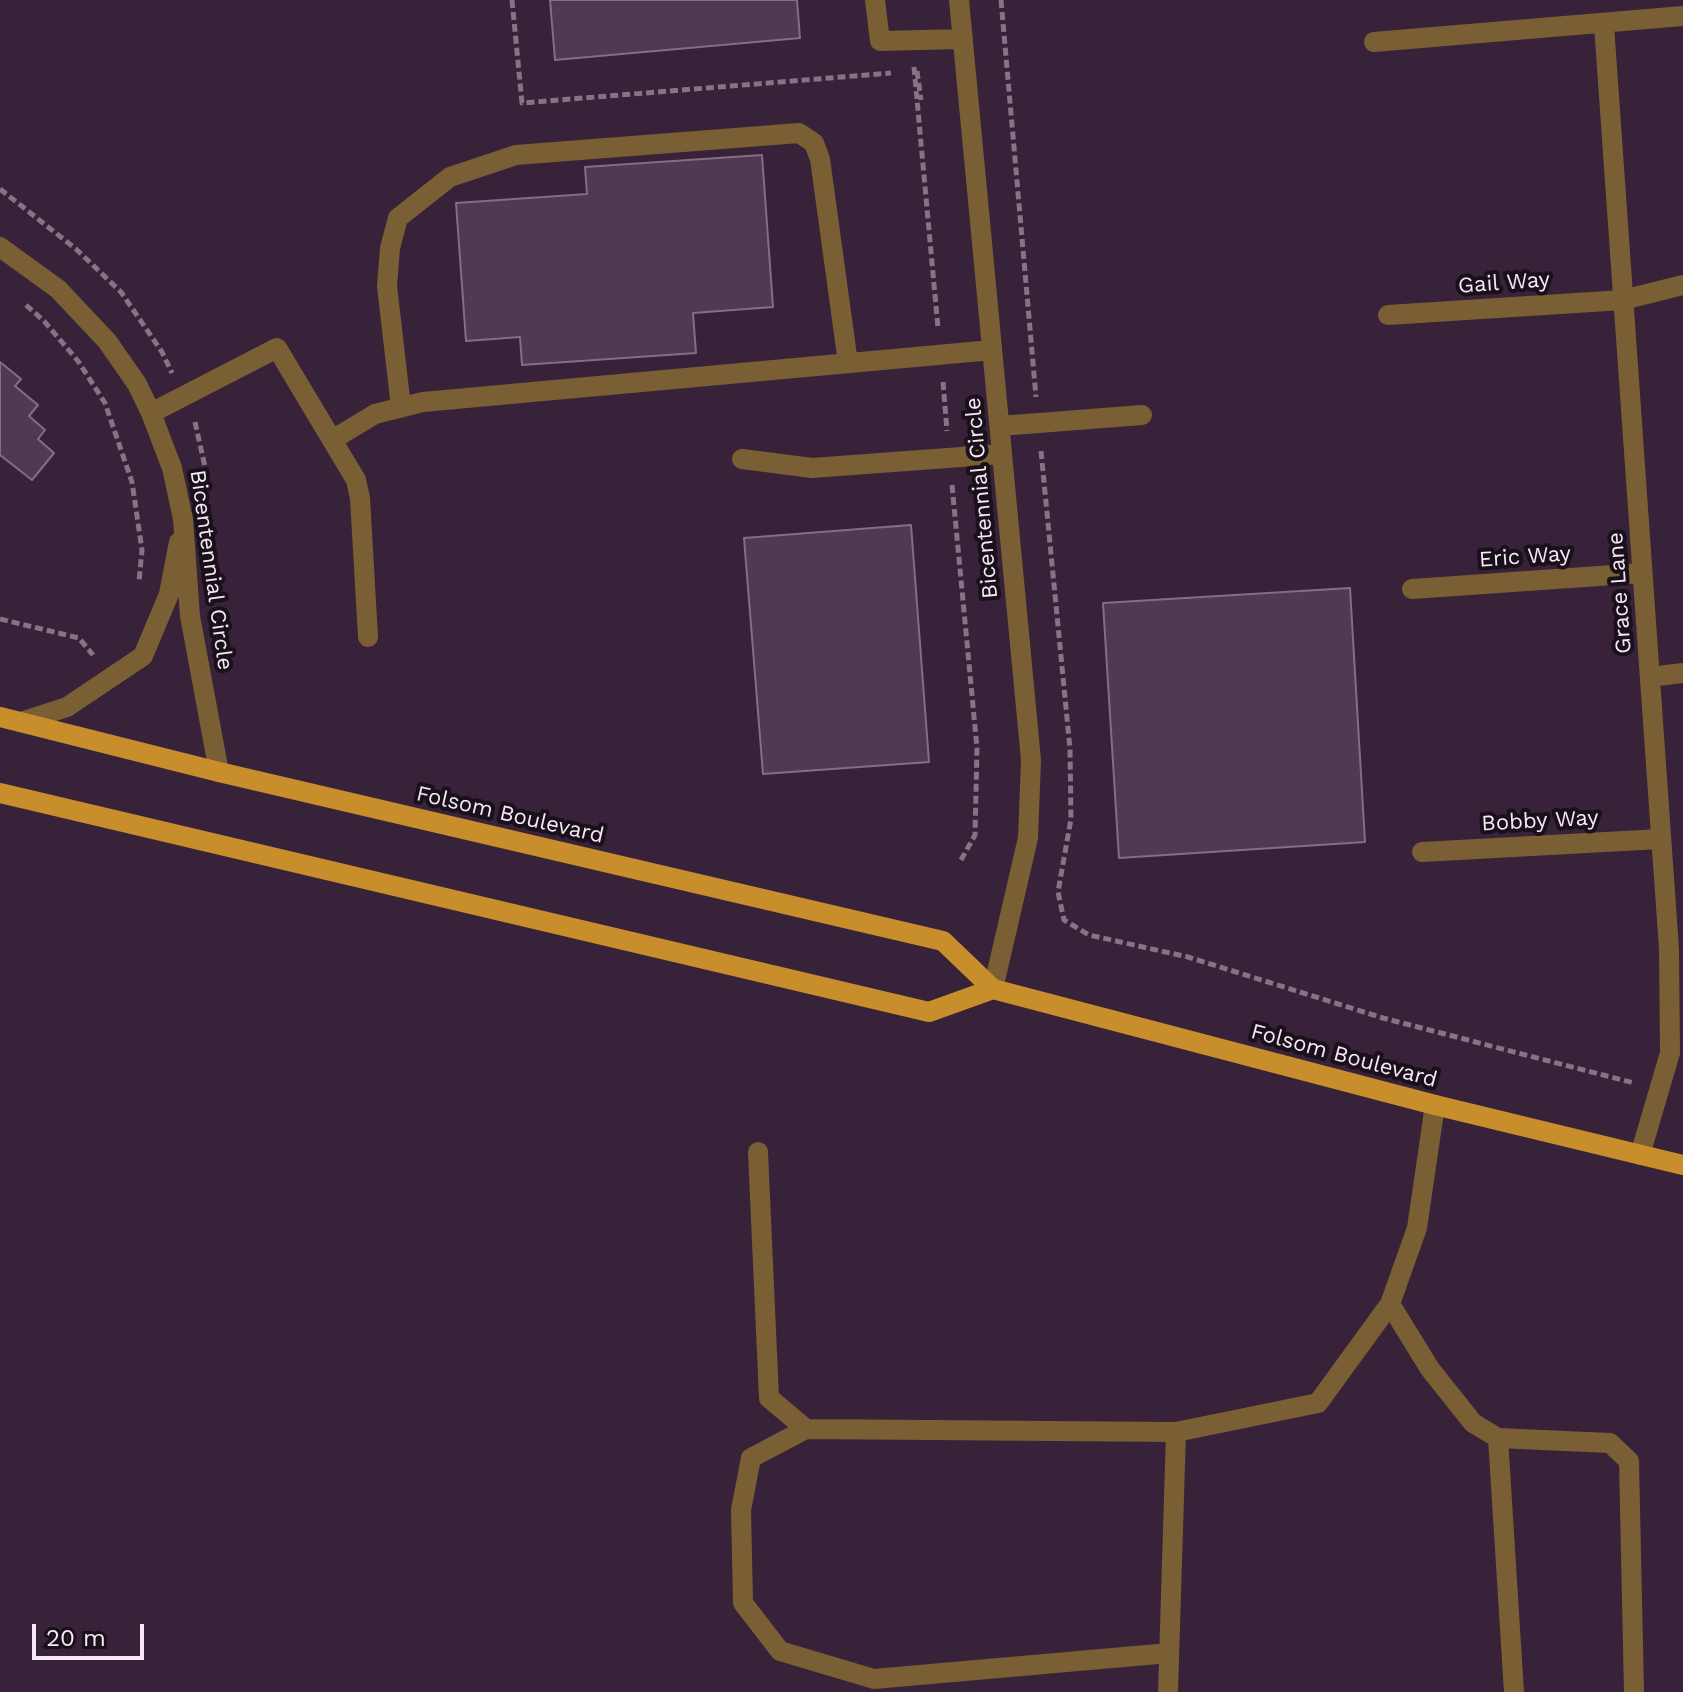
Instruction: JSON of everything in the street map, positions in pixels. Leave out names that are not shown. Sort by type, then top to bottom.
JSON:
[{"type":"main road","name":"Folsom Boulevard","points":[[0,717],[219,772],[943,941],[993,989],[1435,1105],[1683,1165]]},
{"type":"main road","points":[[0,793],[929,1012],[993,989]]},
{"type":"street","points":[[875,0],[880,41],[963,39]]},
{"type":"street","name":"Bicentennial Circle","points":[[959,0],[1032,793],[1028,838],[993,989]]},
{"type":"street","points":[[1374,42],[1683,16]]},
{"type":"street","name":"Grace Lane","points":[[1604,25],[1660,839],[1676,949],[1670,1053],[1640,1155]]},
{"type":"street","points":[[401,407],[387,286],[390,248],[398,218],[450,177],[516,155],[799,133],[814,143],[820,159],[848,363]]},
{"type":"street","name":"Bicentennial Circle","points":[[0,247],[58,289],[107,341],[137,384],[151,413],[172,468],[183,519],[190,616],[219,772]]},
{"type":"street","name":"Gail Way","points":[[1388,315],[1623,300],[1683,285]]},
{"type":"street","points":[[151,413],[277,348],[356,480],[360,498],[368,637]]},
{"type":"street","points":[[332,440],[375,414],[423,402],[992,350]]},
{"type":"street","points":[[1000,426],[1142,415]]},
{"type":"street","points":[[742,459],[812,468],[1002,454]]},
{"type":"street","points":[[21,722],[67,707],[143,656],[169,594],[183,519]]},
{"type":"street","name":"Eric Way","points":[[1412,589],[1642,573]]},
{"type":"street","points":[[1650,677],[1683,673]]},
{"type":"street","name":"Bobby Way","points":[[1422,852],[1660,839]]},
{"type":"street","points":[[1169,1653],[874,1679],[780,1651],[743,1603],[741,1510],[751,1458],[806,1429],[1176,1432],[1318,1403],[1390,1304],[1417,1228],[1435,1105]]},
{"type":"street","points":[[758,1152],[769,1398],[806,1429]]},
{"type":"street","points":[[1390,1304],[1430,1369],[1473,1423],[1498,1438],[1610,1443],[1629,1461],[1634,1692]]},
{"type":"street","points":[[1168,1692],[1176,1432]]},
{"type":"street","points":[[1498,1438],[1514,1692]]},
{"type":"path","points":[[512,0],[522,103],[898,72]]},
{"type":"path","points":[[1001,0],[1070,749],[1071,819],[1058,892],[1064,920],[1089,935],[1188,957],[1383,1018],[1659,1089]]},
{"type":"path","points":[[914,71],[918,70],[921,100]]},
{"type":"path","points":[[22,302],[44,321],[78,361],[105,403],[132,482],[142,550],[139,581]]},
{"type":"path","points":[[0,619],[79,638],[93,655],[105,651]]},
{"type":"building","points":[[550,0],[797,0],[800,38],[555,60]]},
{"type":"building","points":[[762,155],[773,307],[693,313],[696,353],[522,365],[520,337],[466,341],[456,203],[587,194],[585,167]]},
{"type":"building","points":[[0,362],[21,379],[15,386],[38,405],[29,416],[45,430],[38,439],[54,453],[32,480],[0,455]]},
{"type":"building","points":[[911,525],[929,762],[763,774],[744,538]]},
{"type":"building","points":[[1350,588],[1365,842],[1119,858],[1103,603]]}]
